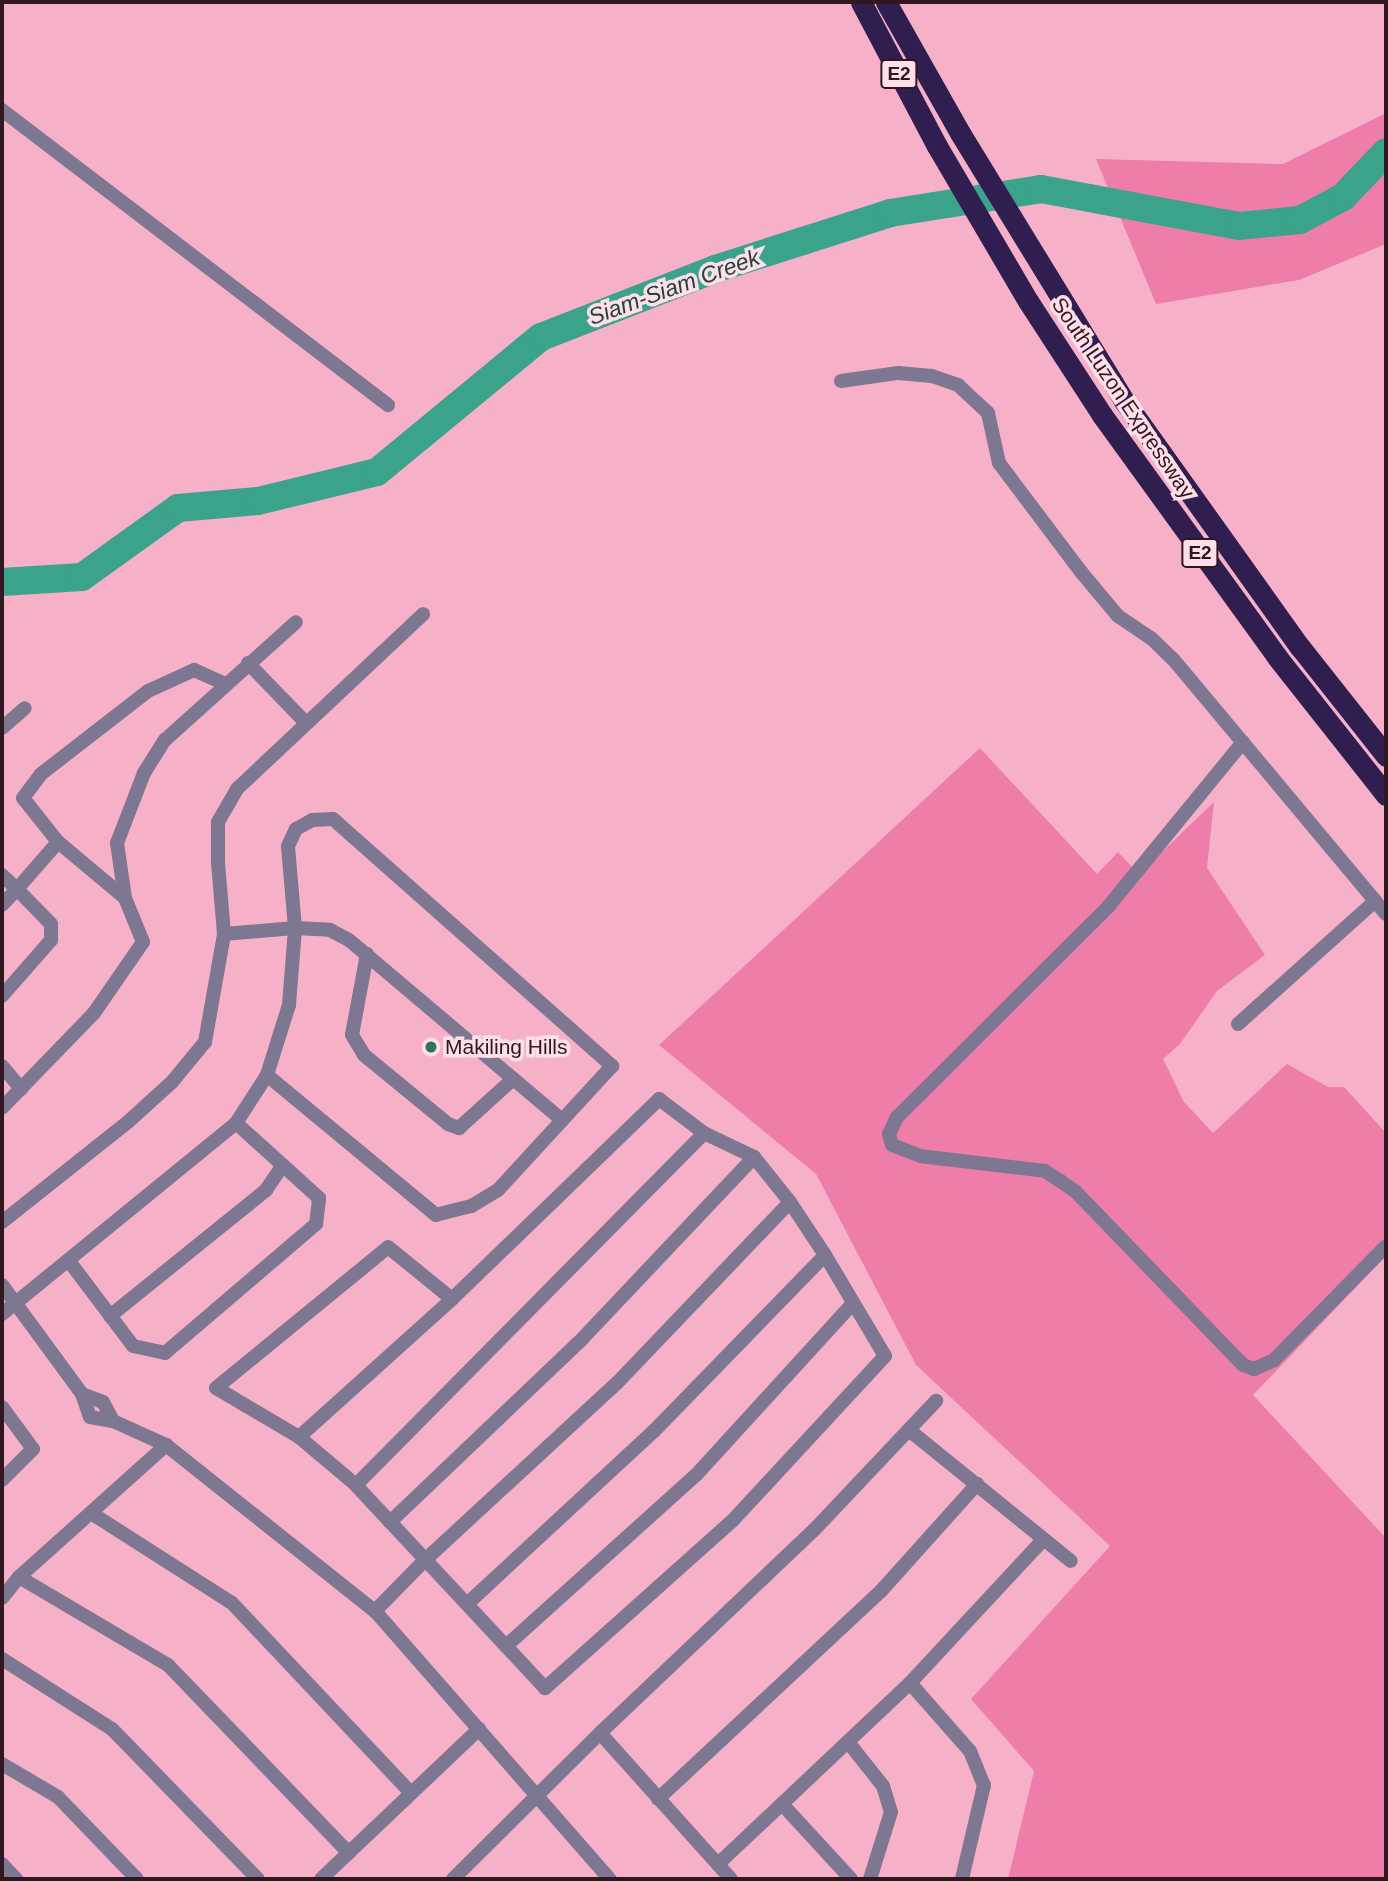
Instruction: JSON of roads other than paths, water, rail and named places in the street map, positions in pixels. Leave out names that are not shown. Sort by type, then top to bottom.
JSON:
[{"type":"highway","name":"South Luzon Expressway","points":[[861,2],[937,146],[1028,301],[1176,520],[1277,657],[1386,795]]},
{"type":"highway","name":"South Luzon Expressway","points":[[886,2],[960,133],[1125,402],[1300,647],[1386,755]]},
{"type":"street","points":[[2,110],[388,404]]},
{"type":"street","points":[[841,381],[898,373],[932,376],[958,385],[988,413],[999,463],[1082,573],[1118,616],[1151,638],[1173,659],[1386,914]]},
{"type":"street","points":[[2,1222],[129,1121],[172,1082],[205,1042],[224,934],[218,862],[218,822],[238,789],[305,722],[423,614]]},
{"type":"street","points":[[2,1108],[94,1013],[143,942],[125,898],[117,843],[144,773],[165,740],[296,622]]},
{"type":"street","points":[[248,663],[305,722]]},
{"type":"street","points":[[125,898],[58,842],[23,798],[41,774],[148,691],[194,670],[225,684]]},
{"type":"street","points":[[2,728],[25,708]]},
{"type":"street","points":[[1243,742],[1109,906],[897,1117],[889,1134],[892,1145],[920,1156],[1045,1171],[1076,1192],[1243,1365],[1254,1369],[1273,1360],[1283,1351],[1386,1246]]},
{"type":"street","points":[[2,1314],[236,1123],[267,1075],[289,1005],[295,928],[288,846],[296,828],[312,820],[333,819],[612,1066],[498,1190],[471,1206],[436,1214],[267,1075]]},
{"type":"street","points":[[2,905],[58,842]]},
{"type":"street","points":[[2,875],[51,924],[53,930],[51,940],[2,996]]},
{"type":"street","points":[[1237,1024],[1375,901]]},
{"type":"street","points":[[224,934],[295,928],[330,930],[367,954],[562,1120]]},
{"type":"street","points":[[367,954],[352,1035],[364,1055],[448,1124],[459,1128],[513,1079]]},
{"type":"street","points":[[2,1066],[21,1089]]},
{"type":"street","points":[[299,1437],[452,1299],[659,1099],[704,1133],[754,1157],[790,1202],[825,1255],[885,1356],[732,1521],[545,1688],[356,1485],[299,1437],[216,1388],[388,1247],[452,1299]]},
{"type":"street","points":[[69,1261],[133,1346],[165,1353],[316,1224],[319,1198],[236,1123]]},
{"type":"street","points":[[356,1485],[547,1295],[704,1133]]},
{"type":"street","points":[[390,1522],[583,1338],[754,1157]]},
{"type":"street","points":[[110,1316],[266,1190],[282,1165]]},
{"type":"street","points":[[375,1611],[425,1560],[617,1383],[790,1202]]},
{"type":"street","points":[[467,1604],[654,1431],[825,1255]]},
{"type":"street","points":[[2,1286],[82,1394],[90,1417],[113,1421],[166,1445],[375,1611],[538,1795],[603,1877]]},
{"type":"street","points":[[506,1646],[697,1474],[853,1303]]},
{"type":"street","points":[[453,1879],[600,1733],[814,1530],[936,1401]]},
{"type":"street","points":[[2,1407],[33,1449],[2,1480]]},
{"type":"street","points":[[909,1430],[977,1484],[1042,1541],[1070,1560]]},
{"type":"street","points":[[2,1598],[19,1577],[166,1445]]},
{"type":"street","points":[[658,1799],[881,1591],[977,1484]]},
{"type":"street","points":[[91,1513],[232,1602],[411,1794]]},
{"type":"street","points":[[718,1864],[910,1683],[1042,1541]]},
{"type":"street","points":[[19,1577],[168,1665],[349,1853]]},
{"type":"street","points":[[2,1659],[112,1729],[258,1879]]},
{"type":"street","points":[[910,1683],[970,1751],[984,1785],[962,1879]]},
{"type":"street","points":[[321,1879],[479,1729]]},
{"type":"street","points":[[600,1733],[731,1879]]},
{"type":"street","points":[[848,1742],[883,1786],[891,1812],[870,1879]]},
{"type":"street","points":[[2,1764],[58,1797],[137,1879]]},
{"type":"street","points":[[782,1804],[851,1879]]},
{"type":"street","points":[[2,1864],[16,1879]]},
{"type":"waterway","name":"Siam-Siam Creek","points":[[2,582],[82,577],[178,508],[258,501],[377,472],[541,337],[715,269],[890,213],[1041,189],[1238,226],[1300,220],[1343,197],[1386,152]]},
{"type":"place","name":"Makiling Hills","points":[[431,1047]]}]
